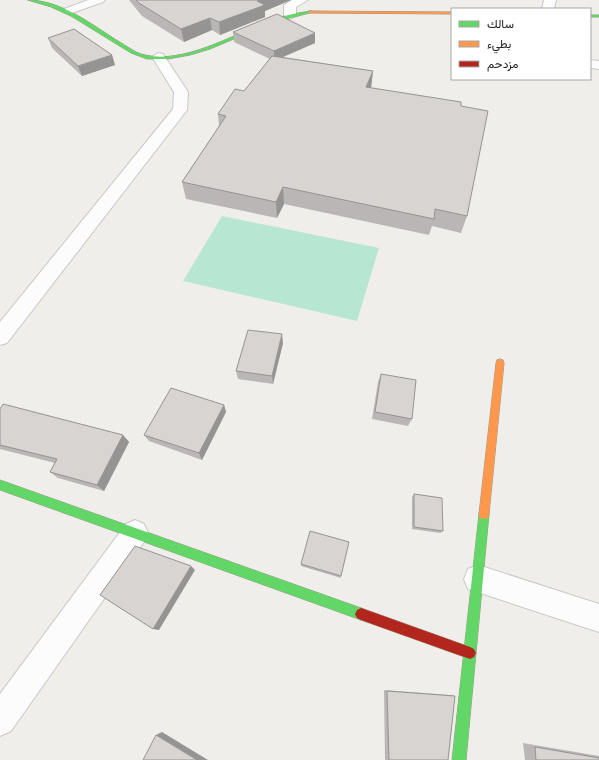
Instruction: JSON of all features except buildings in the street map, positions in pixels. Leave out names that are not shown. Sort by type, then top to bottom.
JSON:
[{"type":"street","points":[[30,0],[55,5],[68,11],[136,54],[158,57],[193,52],[261,23],[290,15],[340,10],[451,13]]},
{"type":"street","points":[[68,11],[100,0]]},
{"type":"street","points":[[290,15],[290,5],[302,0]]},
{"type":"street","points":[[0,336],[180,110],[182,104],[181,92],[158,57]]},
{"type":"street","points":[[459,760],[500,363]]},
{"type":"street","points":[[0,485],[470,653]]},
{"type":"street","points":[[0,720],[135,534]]},
{"type":"street","points":[[478,579],[599,618]]},
{"type":"green space","points":[[222,216],[379,248],[357,321],[183,281]]},
{"type":"traffic: fast","points":[[30,0],[63,10],[142,56],[168,58],[209,48],[270,22],[311,12]]},
{"type":"traffic: fast","points":[[591,16],[599,16]]},
{"type":"traffic: fast","points":[[0,485],[361,614]]},
{"type":"traffic: fast","points":[[459,760],[484,514]]},
{"type":"traffic: slow","points":[[311,12],[451,13]]},
{"type":"traffic: slow","points":[[484,514],[500,363]]},
{"type":"traffic: jam","points":[[361,614],[470,653]]}]
